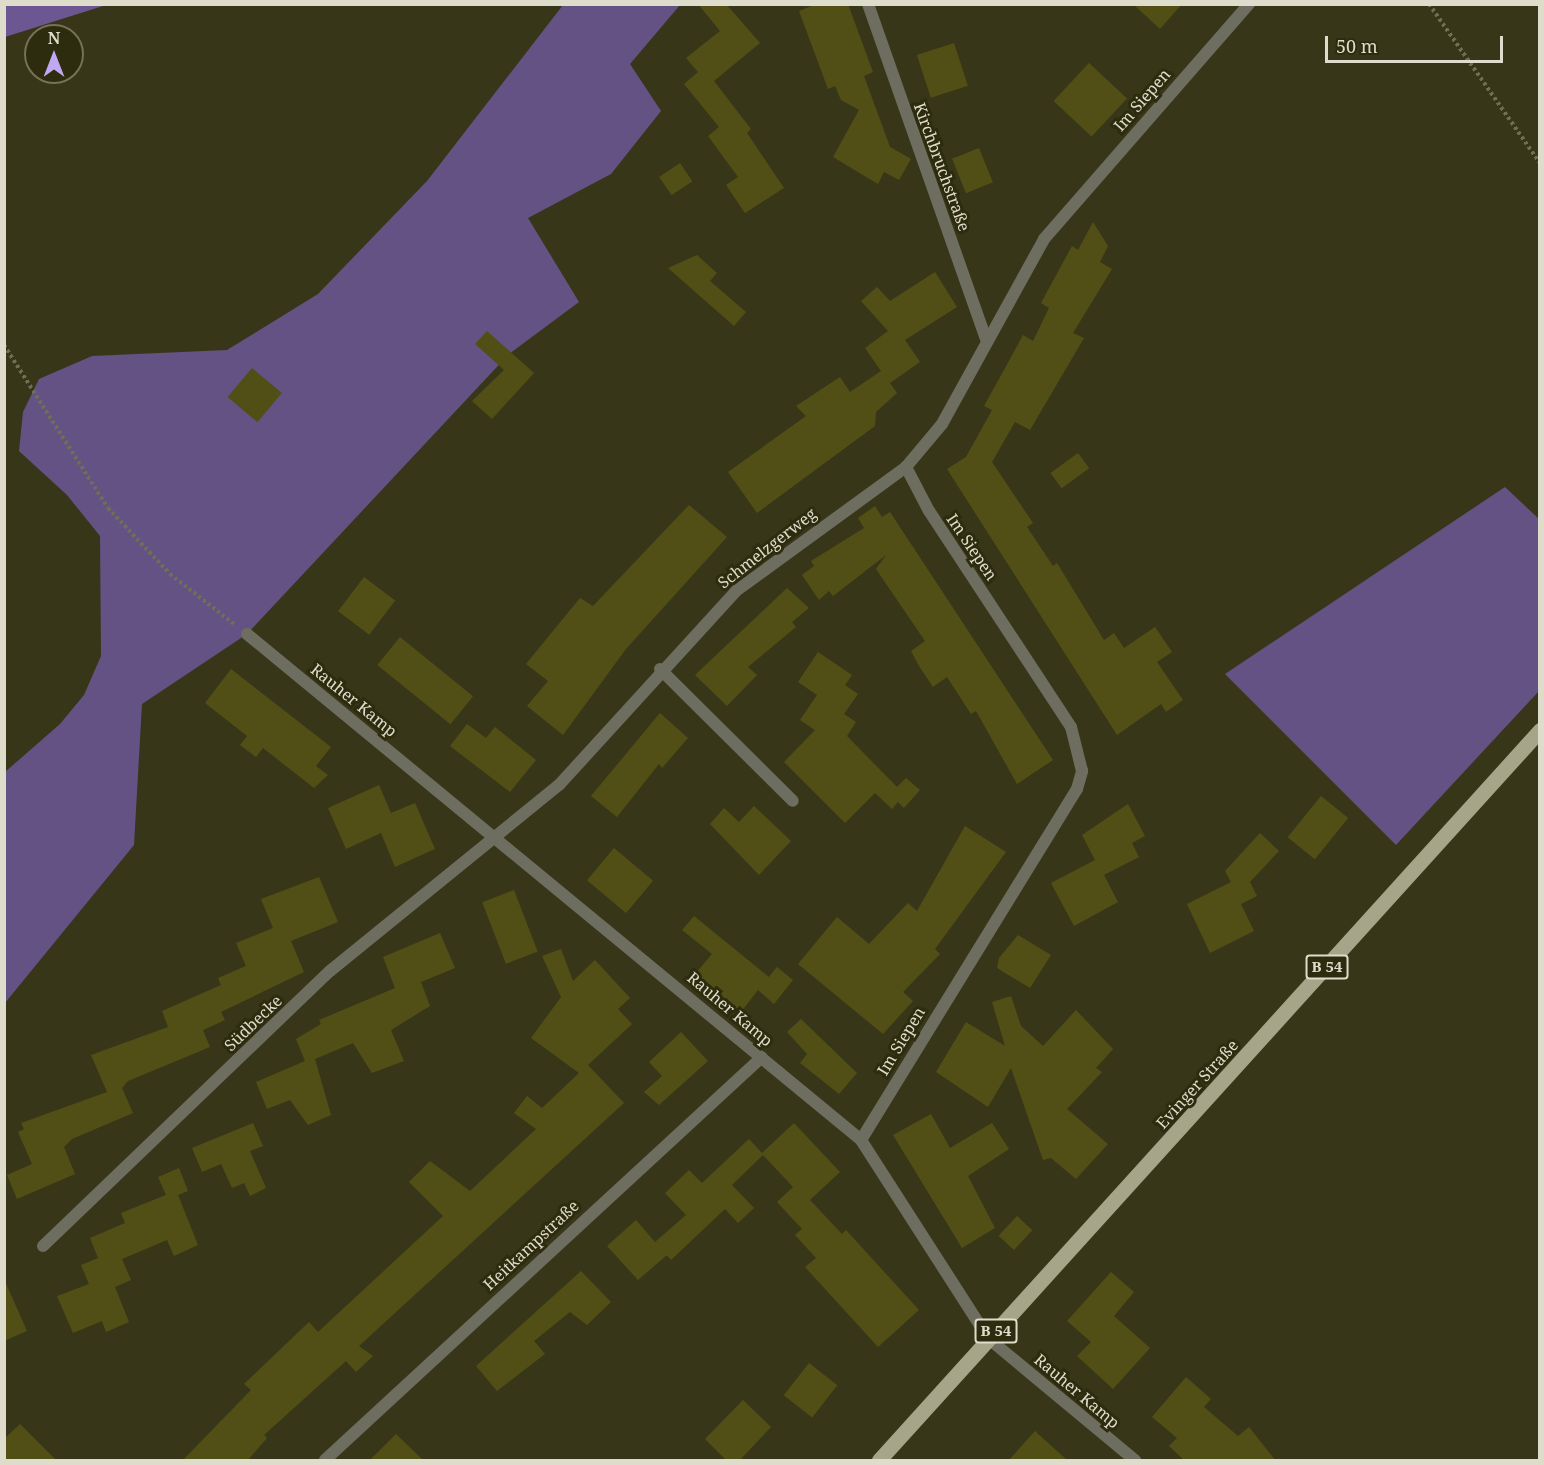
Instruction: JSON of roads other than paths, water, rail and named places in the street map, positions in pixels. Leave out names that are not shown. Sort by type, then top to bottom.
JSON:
[{"type":"main road","name":"Evinger Straße","points":[[879,1461],[1539,730]]},
{"type":"street","name":"Kirchbruchstraße","points":[[868,4],[986,340]]},
{"type":"street","name":"Im Siepen","points":[[861,1140],[1077,789],[1082,771],[1081,751],[1067,720],[929,511],[906,467],[942,424],[986,340],[1044,239],[1249,4]]},
{"type":"street","name":"Schmelzgerweg","points":[[498,836],[559,784],[660,669],[744,584],[906,467]]},
{"type":"street","name":"Rauher Kamp","points":[[247,634],[498,836],[861,1140],[989,1338],[1135,1461]]},
{"type":"street","points":[[660,669],[793,801]]},
{"type":"street","name":"Südbecke","points":[[43,1246],[330,971],[498,836]]},
{"type":"street","name":"Heitkampstraße","points":[[325,1461],[762,1057]]}]
